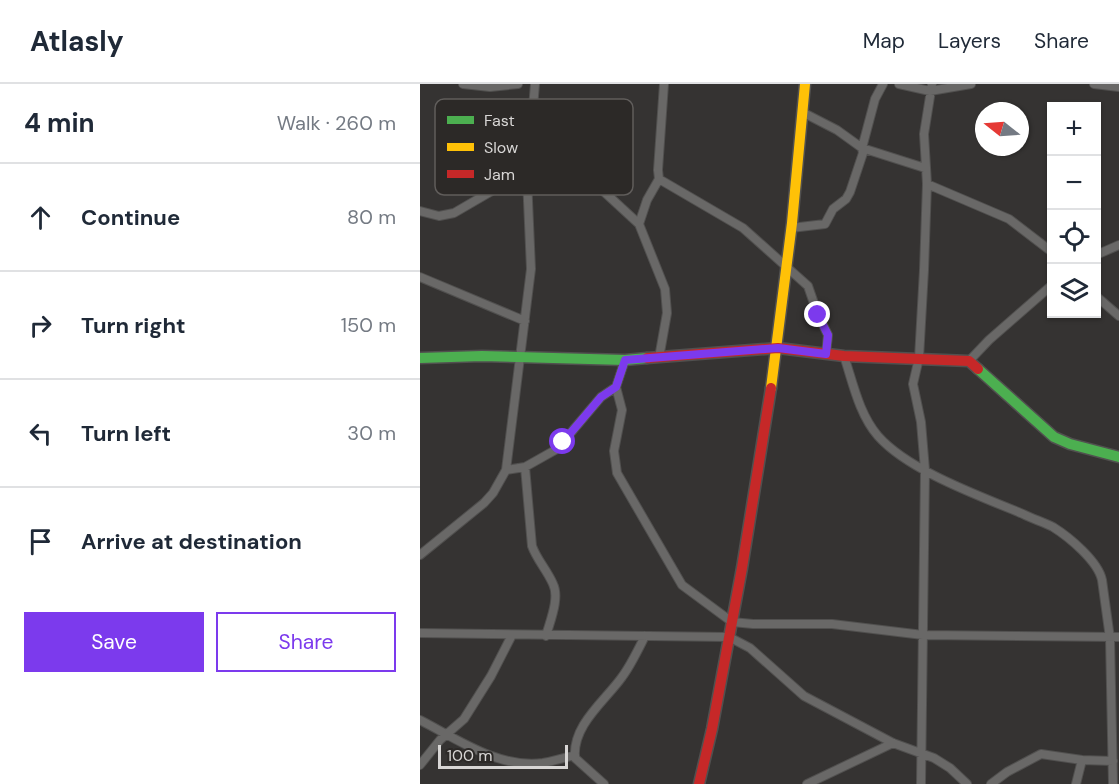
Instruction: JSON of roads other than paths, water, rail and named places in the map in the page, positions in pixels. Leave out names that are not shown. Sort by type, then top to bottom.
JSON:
[{"type":"street","points":[[463,84],[490,87],[518,84]]},
{"type":"street","points":[[534,99],[535,84]]},
{"type":"street","points":[[639,224],[647,200],[659,179],[664,84]]},
{"type":"street","points":[[699,784],[708,749],[756,491],[778,348],[805,84]]},
{"type":"street","points":[[791,228],[825,224],[833,209],[846,199],[863,153],[862,148],[875,99],[883,84]]},
{"type":"street","points":[[899,84],[931,87],[971,84]]},
{"type":"street","points":[[1094,84],[1119,87]]},
{"type":"street","points":[[921,784],[925,470],[921,422],[913,384],[919,358],[927,184],[924,134],[931,87]]},
{"type":"street","points":[[802,112],[837,130],[862,148],[925,168]]},
{"type":"street","points":[[659,179],[744,228],[808,286],[828,335],[826,354]]},
{"type":"street","points":[[927,184],[1009,219],[1047,248]]},
{"type":"street","points":[[420,211],[439,216],[454,213],[485,195]]},
{"type":"street","points":[[420,555],[484,503],[493,493],[506,470],[531,269],[528,195]]},
{"type":"street","points":[[608,195],[639,224],[666,294],[667,312],[659,358]]},
{"type":"street","points":[[1101,253],[1119,245]]},
{"type":"street","points":[[420,277],[525,321]]},
{"type":"street","points":[[969,361],[989,340],[1047,289]]},
{"type":"street","points":[[1101,300],[1119,316]]},
{"type":"street","points":[[420,358],[521,357],[625,360],[778,348],[844,356],[969,361],[1054,437],[1070,444],[1119,457]]},
{"type":"street","points":[[844,356],[864,416],[889,447],[925,470],[1054,528],[1095,562],[1102,580],[1110,638],[1113,784]]},
{"type":"street","points":[[625,360],[616,387],[622,410],[614,451],[617,473],[682,585],[732,622],[832,624],[923,635],[1119,637]]},
{"type":"street","points":[[506,470],[525,467],[556,449],[601,397],[616,387]]},
{"type":"street","points":[[525,467],[532,546],[535,556],[554,584],[555,590],[546,636]]},
{"type":"street","points":[[420,633],[729,636],[750,648],[804,696],[893,743],[944,764],[967,784]]},
{"type":"street","points":[[420,765],[440,740],[464,719],[512,635]]},
{"type":"street","points":[[604,784],[578,761],[575,755],[576,746],[588,719],[621,679],[645,636]]},
{"type":"street","points":[[420,720],[488,755],[512,761],[543,763],[575,755]]},
{"type":"street","points":[[807,784],[893,743]]},
{"type":"street","points":[[991,784],[1007,772],[1041,754],[1082,760],[1113,761]]},
{"type":"street","points":[[1076,784],[1082,760]]}]
